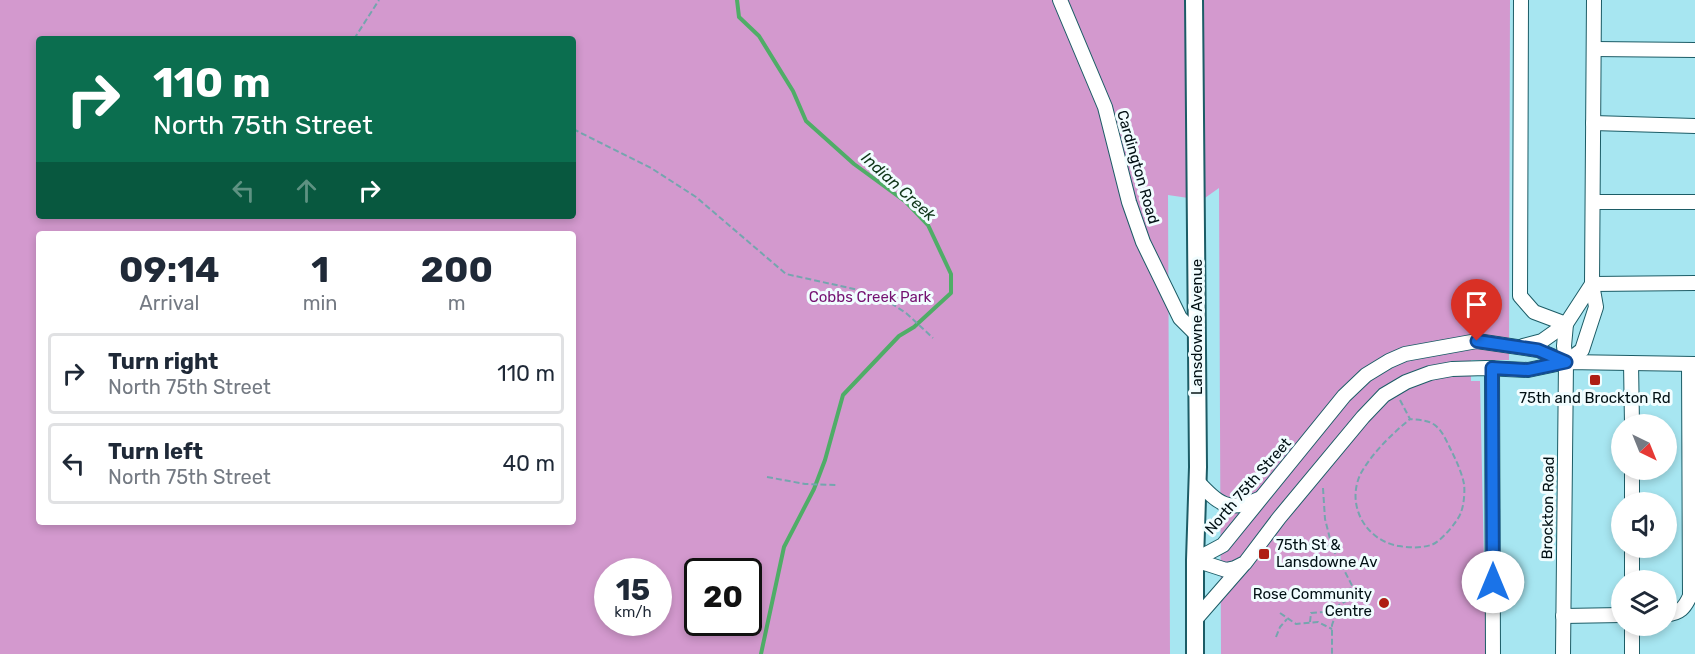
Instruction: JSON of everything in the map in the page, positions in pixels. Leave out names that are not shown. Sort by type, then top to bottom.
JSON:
[{"type":"main road","name":"Lansdowne Avenue","points":[[1194,0],[1197,335],[1195,654]]},
{"type":"street","name":"Cardington Road","points":[[1060,0],[1105,107],[1129,202],[1143,242],[1180,318],[1197,335]]},
{"type":"street","points":[[1521,0],[1520,296],[1534,312],[1566,324]]},
{"type":"street","points":[[1566,362],[1582,350],[1596,307],[1592,284],[1594,0]]},
{"type":"street","points":[[1594,49],[1695,50]]},
{"type":"street","points":[[1593,123],[1695,126]]},
{"type":"street","points":[[1593,202],[1695,202]]},
{"type":"street","points":[[1592,284],[1695,283]]},
{"type":"street","points":[[1518,347],[1542,341],[1566,324],[1592,284]]},
{"type":"street","name":"Brockton Road","points":[[1563,654],[1566,324]]},
{"type":"street","name":"North 75th Street","points":[[1195,560],[1223,545],[1344,396],[1366,375],[1389,361],[1405,354],[1477,341],[1538,350],[1566,362]]},
{"type":"street","name":"North 75th Street","points":[[1195,620],[1245,563],[1363,417],[1384,395],[1406,382],[1430,373],[1452,369],[1528,370],[1566,362],[1692,364]]},
{"type":"street","points":[[1631,363],[1632,414]]},
{"type":"street","points":[[1677,612],[1680,611],[1690,596],[1692,364]]},
{"type":"street","points":[[1492,368],[1494,654]]},
{"type":"street","points":[[1197,481],[1217,502],[1244,506],[1264,496]]},
{"type":"street","points":[[1195,560],[1226,570],[1245,563]]},
{"type":"street","points":[[1563,616],[1611,615]]},
{"type":"street","points":[[1632,636],[1632,654]]},
{"type":"path","points":[[356,36],[379,0]]},
{"type":"path","points":[[576,130],[651,168],[696,197],[786,274],[877,294],[906,313],[933,338]]},
{"type":"path","points":[[1394,389],[1410,419]]},
{"type":"path","points":[[1410,419],[1425,420],[1436,425],[1455,459],[1464,485],[1461,513],[1447,532],[1433,545],[1411,548],[1393,545],[1375,537],[1361,522],[1355,498],[1360,474],[1388,437],[1410,419]]},
{"type":"path","points":[[1322,467],[1325,519],[1332,547],[1357,595],[1340,605],[1332,629],[1332,654]]},
{"type":"path","points":[[767,477],[805,484],[836,485]]},
{"type":"path","points":[[1264,537],[1332,547]]},
{"type":"path","points":[[1310,622],[1311,613],[1324,612],[1338,596],[1353,587]]},
{"type":"path","points":[[1280,613],[1296,624],[1318,622],[1332,629]]},
{"type":"path","points":[[1276,637],[1280,627],[1287,619]]},
{"type":"green space","name":"Cobbs Creek Park","points":[[0,0],[1510,0],[1509,360],[1471,360],[1471,381],[1480,381],[1486,654],[1221,654],[1219,188],[1202,200],[1168,195],[1170,654],[0,654]]},
{"type":"waterway","name":"Indian Creek","points":[[737,0],[739,17],[759,36],[793,91],[806,121],[854,164],[906,202],[928,225],[951,274],[951,293],[914,327],[899,336],[843,395],[825,460],[814,489],[784,547],[761,654]]},
{"type":"place","name":"75th and Brockton Rd","points":[[1595,380]]},
{"type":"place","name":"75th St & Lansdowne Av","points":[[1264,554]]},
{"type":"place","name":"Rose Community Centre","points":[[1384,603]]},
{"type":"route","points":[[1477,341],[1538,350],[1566,362],[1528,370],[1492,368],[1493,582]]}]
